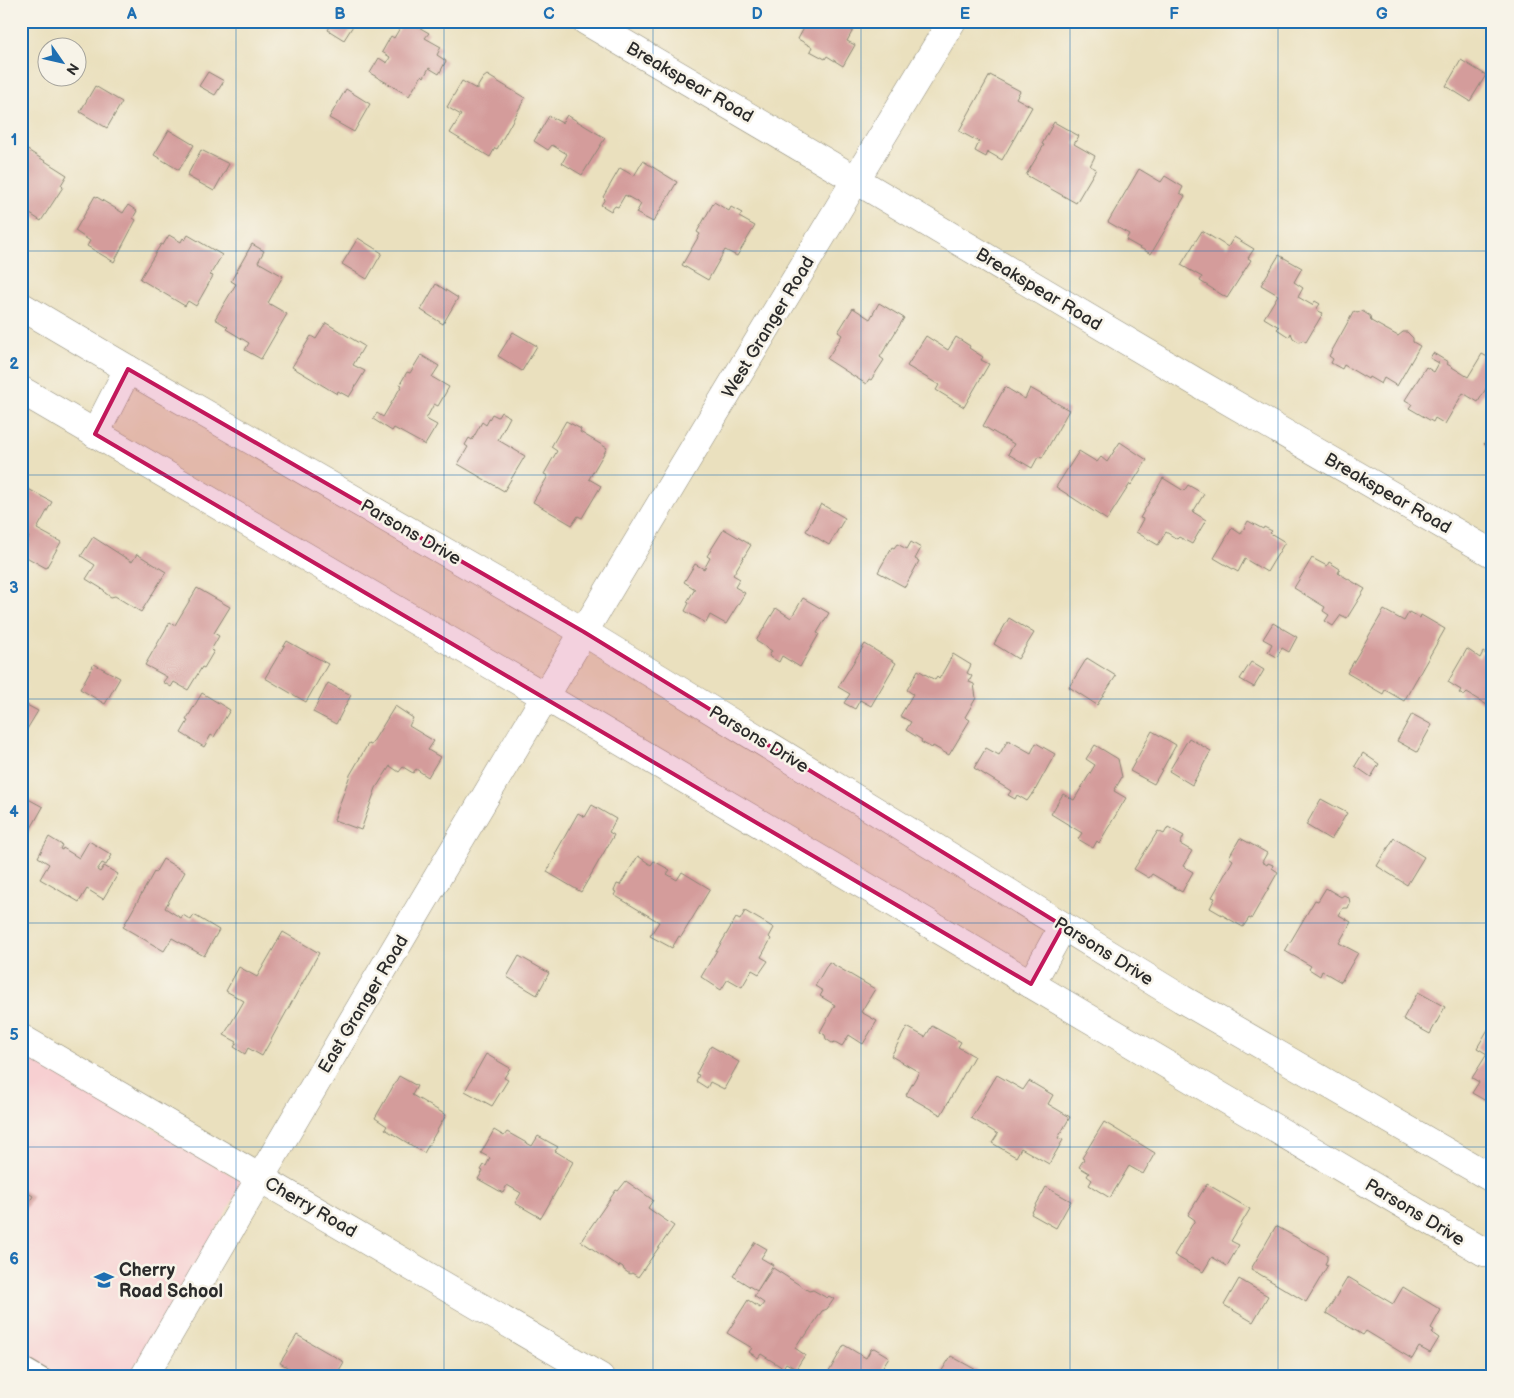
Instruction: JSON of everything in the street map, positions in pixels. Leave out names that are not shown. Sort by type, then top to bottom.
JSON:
[{"type":"street","name":"Breakspear Road","points":[[586,21],[1196,382],[1493,554]]},
{"type":"street","name":"West Granger Road","points":[[584,632],[952,21]]},
{"type":"street","name":"Parsons Drive","points":[[21,306],[584,632],[1182,999],[1493,1179]]},
{"type":"street","points":[[95,434],[128,369]]},
{"type":"street","name":"Parsons Drive","points":[[21,390],[546,697],[1484,1252],[1493,1252]]},
{"type":"street","name":"East Granger Road","points":[[144,1377],[584,632]]},
{"type":"street","points":[[1031,984],[1063,926]]},
{"type":"street","name":"Cherry Road","points":[[21,1038],[600,1377]]},
{"type":"lane","points":[[21,1363],[45,1377]]},
{"type":"highlighted area","points":[[128,369],[584,632],[1063,926],[1031,984],[95,434]]},
{"type":"shaded area","name":"Cherry Road School","points":[[21,1052],[244,1182],[129,1377],[21,1377]]},
{"type":"building","points":[[333,21],[356,21],[344,40],[328,30]]},
{"type":"building","points":[[404,21],[408,21],[429,33],[425,38],[441,47],[437,55],[446,61],[439,74],[429,68],[424,77],[422,75],[409,96],[370,73],[379,58],[387,63],[390,57],[382,52],[391,36],[394,38]]},
{"type":"building","points":[[761,21],[779,21],[776,27]]},
{"type":"building","points":[[808,21],[858,21],[847,41],[855,45],[843,66],[827,56],[825,59],[810,51],[812,47],[798,39]]},
{"type":"building","points":[[1461,60],[1486,75],[1470,101],[1446,86]]},
{"type":"building","points":[[208,72],[224,81],[215,95],[199,86]]},
{"type":"building","points":[[487,75],[525,98],[497,149],[495,148],[490,157],[450,133],[461,115],[447,107],[462,81],[478,90],[478,86]]},
{"type":"building","points":[[990,75],[1020,91],[1016,98],[1032,107],[1002,160],[988,152],[986,157],[975,151],[979,142],[959,131]]},
{"type":"building","points":[[95,86],[122,102],[107,128],[80,112]]},
{"type":"building","points":[[346,89],[370,104],[354,132],[329,118]]},
{"type":"building","points":[[567,115],[605,138],[582,175],[562,163],[567,154],[552,145],[548,150],[534,141],[549,116],[562,123]]},
{"type":"building","points":[[1054,122],[1079,136],[1074,144],[1095,156],[1090,166],[1096,169],[1076,203],[1026,175],[1044,145],[1042,144]]},
{"type":"building","points":[[169,130],[194,145],[179,170],[154,155]]},
{"type":"building","points":[[26,149],[67,175],[61,185],[63,187],[41,221],[27,212],[21,218],[21,156]]},
{"type":"building","points":[[201,150],[229,164],[214,191],[187,176]]},
{"type":"building","points":[[643,161],[677,182],[653,222],[636,213],[641,204],[625,195],[618,207],[615,206],[611,211],[601,205],[605,199],[603,197],[620,168],[634,176]]},
{"type":"building","points":[[1139,169],[1161,182],[1165,176],[1183,187],[1180,193],[1185,196],[1151,254],[1126,240],[1129,234],[1108,222]]},
{"type":"building","points":[[95,196],[123,213],[128,205],[137,211],[133,218],[136,220],[114,262],[87,246],[90,241],[75,231]]},
{"type":"building","points":[[714,202],[729,211],[731,207],[742,213],[739,217],[755,226],[737,256],[725,250],[708,280],[682,265],[700,234],[697,232]]},
{"type":"building","points":[[1202,231],[1228,247],[1234,237],[1254,249],[1248,258],[1251,260],[1227,298],[1200,281],[1202,277],[1181,265]]},
{"type":"building","points":[[169,235],[181,242],[188,235],[222,255],[210,275],[213,276],[196,306],[188,301],[185,306],[140,279],[161,244],[163,245]]},
{"type":"building","points":[[358,238],[382,253],[367,279],[342,264]]},
{"type":"building","points":[[252,244],[264,251],[258,262],[283,276],[268,303],[287,314],[261,359],[245,350],[249,343],[226,329],[228,327],[215,319],[236,284],[231,281]]},
{"type":"building","points":[[1279,255],[1302,268],[1294,282],[1303,288],[1298,297],[1312,305],[1315,301],[1320,304],[1317,308],[1318,311],[1323,313],[1306,342],[1303,340],[1299,342],[1293,338],[1291,333],[1289,337],[1277,329],[1279,327],[1264,318],[1278,295],[1261,285]]},
{"type":"building","points":[[436,284],[458,298],[443,324],[421,310]]},
{"type":"building","points":[[879,303],[904,318],[880,357],[884,360],[871,380],[869,379],[866,384],[827,359],[842,335],[838,332],[853,308],[870,319]]},
{"type":"building","points":[[1354,311],[1357,313],[1362,311],[1370,316],[1371,321],[1398,336],[1403,332],[1407,332],[1413,338],[1413,342],[1420,346],[1397,386],[1384,378],[1381,384],[1344,365],[1342,369],[1331,363],[1333,359],[1329,356]]},
{"type":"building","points":[[326,323],[364,346],[353,365],[365,371],[349,397],[338,391],[337,394],[292,367],[311,336],[316,339]]},
{"type":"building","points":[[513,332],[537,346],[522,371],[498,356]]},
{"type":"building","points":[[926,336],[948,350],[956,337],[983,357],[981,360],[989,364],[964,407],[936,390],[939,385],[907,366]]},
{"type":"building","points":[[1433,353],[1468,377],[1482,354],[1493,360],[1493,377],[1478,402],[1463,393],[1445,424],[1435,418],[1433,422],[1409,408],[1412,404],[1405,400],[1426,367],[1434,372],[1439,363],[1430,358]]},
{"type":"building","points":[[421,355],[439,366],[432,377],[449,387],[438,406],[434,404],[426,419],[437,425],[425,445],[394,428],[392,431],[373,419],[377,413],[383,417],[402,385],[400,384],[407,372],[410,373]]},
{"type":"building","points":[[1005,387],[1025,399],[1030,388],[1069,410],[1042,458],[1038,457],[1032,468],[1008,454],[1014,444],[983,426]]},
{"type":"building","points":[[501,412],[510,417],[498,440],[525,456],[504,491],[458,464],[468,447],[465,445],[469,438],[472,440],[482,422],[486,425],[492,414],[498,417]]},
{"type":"building","points":[[566,421],[581,429],[580,432],[607,448],[589,479],[601,486],[582,518],[578,516],[572,525],[533,502],[548,476],[544,474],[557,451],[551,447]]},
{"type":"building","points":[[1493,429],[1493,450],[1484,444]]},
{"type":"building","points":[[1120,442],[1147,460],[1107,520],[1056,487],[1079,451],[1097,462],[1101,457],[1107,462]]},
{"type":"building","points":[[1163,478],[1184,491],[1188,485],[1204,494],[1193,512],[1206,520],[1192,544],[1179,537],[1177,539],[1166,532],[1158,545],[1136,532],[1143,519],[1140,518]]},
{"type":"building","points":[[21,485],[52,502],[37,529],[61,542],[46,568],[21,554],[29,537],[21,533]]},
{"type":"building","points":[[821,504],[845,518],[829,545],[806,531]]},
{"type":"building","points":[[1248,521],[1263,529],[1264,527],[1272,531],[1270,533],[1285,542],[1267,572],[1245,559],[1238,572],[1214,558],[1232,528],[1241,534]]},
{"type":"building","points":[[724,529],[751,545],[733,575],[740,579],[735,587],[745,593],[726,624],[710,615],[706,623],[685,611],[689,603],[687,602],[695,589],[684,582],[695,564],[704,569],[710,558],[707,556]]},
{"type":"building","points":[[93,537],[132,562],[137,554],[166,572],[141,612],[115,596],[111,597],[104,590],[86,579],[95,565],[81,556]]},
{"type":"building","points":[[911,542],[921,548],[915,559],[919,561],[905,587],[878,572],[892,547],[894,548],[897,544],[907,549]]},
{"type":"building","points":[[1312,558],[1327,566],[1329,562],[1340,569],[1338,573],[1365,589],[1347,618],[1341,615],[1333,626],[1325,621],[1329,615],[1323,611],[1325,607],[1294,588]]},
{"type":"building","points":[[197,588],[230,607],[214,633],[219,636],[211,650],[214,651],[188,690],[174,682],[171,687],[163,682],[167,677],[145,665],[170,622],[175,625]]},
{"type":"building","points":[[803,598],[829,613],[800,667],[782,656],[779,662],[769,656],[772,651],[756,641],[776,608],[791,618]]},
{"type":"building","points":[[1384,610],[1404,621],[1409,612],[1420,618],[1421,615],[1445,629],[1404,701],[1385,690],[1383,694],[1347,673]]},
{"type":"building","points":[[1009,618],[1034,633],[1018,659],[994,644]]},
{"type":"building","points":[[1273,623],[1297,637],[1289,652],[1282,648],[1277,657],[1268,652],[1272,644],[1263,639]]},
{"type":"building","points":[[287,641],[328,664],[306,702],[265,678]]},
{"type":"building","points":[[865,644],[896,663],[871,706],[860,700],[855,709],[844,703],[850,694],[838,687]]},
{"type":"building","points":[[1467,649],[1480,658],[1483,652],[1493,658],[1493,696],[1487,705],[1467,693],[1464,696],[1459,693],[1461,690],[1448,682]]},
{"type":"building","points":[[953,654],[971,665],[967,673],[972,676],[969,682],[974,684],[976,698],[965,717],[970,720],[949,755],[921,742],[922,740],[906,730],[911,722],[900,716],[913,694],[907,690],[918,670],[935,680],[937,677],[939,679]]},
{"type":"building","points":[[1087,658],[1116,676],[1097,705],[1069,687]]},
{"type":"building","points":[[1251,662],[1264,670],[1254,687],[1240,679]]},
{"type":"building","points":[[94,664],[120,678],[105,704],[80,689]]},
{"type":"building","points":[[328,683],[351,695],[336,724],[313,712]]},
{"type":"building","points":[[202,693],[230,710],[214,737],[211,735],[204,747],[181,733],[188,721],[186,720]]},
{"type":"building","points":[[21,702],[38,711],[21,739]]},
{"type":"building","points":[[395,706],[413,718],[409,726],[434,741],[428,750],[440,757],[428,777],[416,769],[413,773],[403,767],[399,772],[390,766],[376,788],[361,830],[334,820],[350,775],[368,744],[371,745]]},
{"type":"building","points":[[1412,714],[1432,725],[1417,752],[1397,741]]},
{"type":"building","points":[[1152,731],[1176,745],[1154,784],[1130,771]]},
{"type":"building","points":[[1189,738],[1211,751],[1192,785],[1169,771]]},
{"type":"building","points":[[1008,740],[1031,753],[1036,743],[1055,754],[1033,794],[1027,801],[1017,795],[1015,799],[1008,795],[1011,791],[974,768],[986,748],[999,755]]},
{"type":"building","points":[[1095,745],[1118,759],[1122,777],[1114,791],[1126,798],[1099,843],[1097,841],[1093,848],[1078,839],[1082,833],[1051,814],[1063,794],[1074,800],[1095,765],[1086,759]]},
{"type":"building","points":[[1363,753],[1379,764],[1371,777],[1355,766]]},
{"type":"building","points":[[21,795],[43,807],[21,846]]},
{"type":"building","points":[[1321,799],[1347,813],[1331,840],[1306,825]]},
{"type":"building","points":[[592,805],[616,819],[609,832],[614,835],[581,892],[547,872],[578,813],[585,817]]},
{"type":"building","points":[[1168,827],[1184,836],[1180,844],[1192,851],[1183,866],[1193,872],[1182,892],[1152,874],[1149,878],[1134,869],[1158,831],[1164,834]]},
{"type":"building","points":[[49,837],[62,845],[60,849],[62,850],[63,848],[79,858],[89,841],[112,855],[106,865],[102,863],[97,870],[100,872],[104,866],[118,874],[103,899],[87,889],[79,902],[40,879],[49,864],[38,857]]},
{"type":"building","points":[[1240,838],[1267,853],[1262,862],[1267,865],[1268,863],[1273,865],[1272,868],[1278,872],[1251,919],[1249,918],[1243,927],[1210,908],[1215,898],[1212,897],[1233,860],[1229,857]]},
{"type":"building","points":[[1394,838],[1424,857],[1407,885],[1377,866]]},
{"type":"building","points":[[638,856],[651,865],[654,861],[670,870],[667,874],[677,880],[682,872],[710,889],[681,937],[679,936],[672,948],[650,936],[659,922],[614,895],[617,884],[620,885]]},
{"type":"building","points":[[163,859],[185,872],[165,908],[181,918],[183,915],[191,920],[194,915],[219,930],[204,956],[172,938],[164,951],[123,927]]},
{"type":"building","points":[[1326,888],[1341,897],[1344,895],[1349,898],[1348,908],[1343,908],[1339,915],[1351,922],[1339,943],[1358,953],[1341,982],[1322,971],[1320,976],[1309,969],[1311,966],[1285,951],[1315,900],[1318,901]]},
{"type":"building","points":[[745,911],[774,928],[769,937],[771,939],[761,957],[768,961],[759,974],[752,970],[742,987],[728,979],[721,990],[701,977],[736,918],[740,920]]},
{"type":"building","points":[[283,932],[319,953],[262,1056],[248,1048],[245,1054],[234,1047],[237,1042],[224,1035],[244,1001],[226,991],[239,967],[257,977]]},
{"type":"building","points":[[519,956],[549,973],[537,995],[507,977]]},
{"type":"building","points":[[829,962],[875,989],[861,1012],[877,1021],[863,1044],[849,1035],[842,1046],[835,1042],[832,1043],[820,1032],[835,1005],[820,996],[823,991],[815,986]]},
{"type":"building","points":[[1418,992],[1445,1007],[1430,1034],[1403,1019]]},
{"type":"building","points":[[932,1026],[961,1042],[958,1047],[974,1056],[941,1115],[906,1095],[919,1072],[891,1056],[907,1027],[925,1037]]},
{"type":"building","points":[[1490,1026],[1493,1028],[1493,1105],[1472,1093],[1479,1082],[1472,1078],[1487,1054],[1477,1048]]},
{"type":"building","points":[[711,1046],[739,1062],[724,1089],[710,1082],[707,1088],[696,1081],[699,1075],[696,1074]]},
{"type":"building","points":[[486,1054],[510,1068],[504,1078],[508,1080],[492,1106],[465,1091]]},
{"type":"building","points":[[997,1075],[1023,1090],[1029,1081],[1053,1095],[1048,1104],[1070,1117],[1058,1138],[1063,1140],[1049,1164],[1021,1148],[1016,1157],[992,1143],[998,1134],[971,1118]]},
{"type":"building","points":[[399,1076],[417,1086],[412,1095],[446,1115],[424,1153],[385,1129],[387,1126],[375,1118]]},
{"type":"building","points":[[1104,1122],[1155,1153],[1143,1174],[1129,1166],[1110,1198],[1089,1185],[1092,1180],[1087,1176],[1089,1173],[1079,1167],[1084,1159],[1082,1158]]},
{"type":"building","points":[[494,1130],[504,1136],[507,1132],[532,1146],[538,1136],[558,1147],[555,1151],[573,1162],[541,1218],[515,1203],[521,1193],[507,1185],[503,1193],[478,1179],[483,1171],[481,1170],[484,1165],[486,1166],[490,1158],[481,1153]]},
{"type":"building","points":[[626,1181],[653,1200],[648,1208],[674,1226],[638,1277],[632,1273],[630,1274],[623,1267],[620,1265],[619,1267],[581,1241],[616,1190],[618,1191]]},
{"type":"building","points":[[1207,1184],[1250,1209],[1231,1241],[1239,1245],[1227,1266],[1212,1257],[1203,1272],[1174,1255],[1195,1220],[1188,1215]]},
{"type":"building","points":[[1046,1187],[1071,1201],[1056,1228],[1031,1214]]},
{"type":"building","points":[[21,1189],[33,1196],[21,1216]]},
{"type":"building","points":[[1276,1226],[1327,1255],[1325,1264],[1328,1265],[1306,1302],[1251,1269]]},
{"type":"building","points":[[755,1242],[767,1249],[761,1258],[773,1265],[757,1291],[733,1276]]},
{"type":"building","points":[[773,1268],[809,1291],[813,1290],[827,1298],[829,1296],[834,1299],[827,1309],[822,1311],[795,1348],[805,1355],[796,1369],[786,1363],[783,1368],[761,1354],[758,1358],[749,1352],[752,1348],[727,1333],[748,1300],[760,1308],[764,1303],[754,1296]]},
{"type":"building","points":[[1348,1277],[1393,1304],[1403,1287],[1441,1310],[1431,1328],[1434,1330],[1432,1333],[1439,1338],[1430,1353],[1419,1347],[1412,1359],[1366,1331],[1363,1335],[1326,1313]]},
{"type":"building","points":[[1239,1279],[1268,1296],[1253,1322],[1224,1305]]},
{"type":"building","points":[[297,1335],[344,1362],[335,1377],[291,1377],[294,1371],[280,1363]]},
{"type":"building","points":[[844,1345],[866,1358],[871,1349],[874,1348],[889,1357],[882,1368],[897,1377],[826,1377]]},
{"type":"building","points":[[951,1356],[978,1371],[974,1377],[938,1377]]},
{"type":"place","name":"Cherry Road School","points":[[104,1280]]}]
